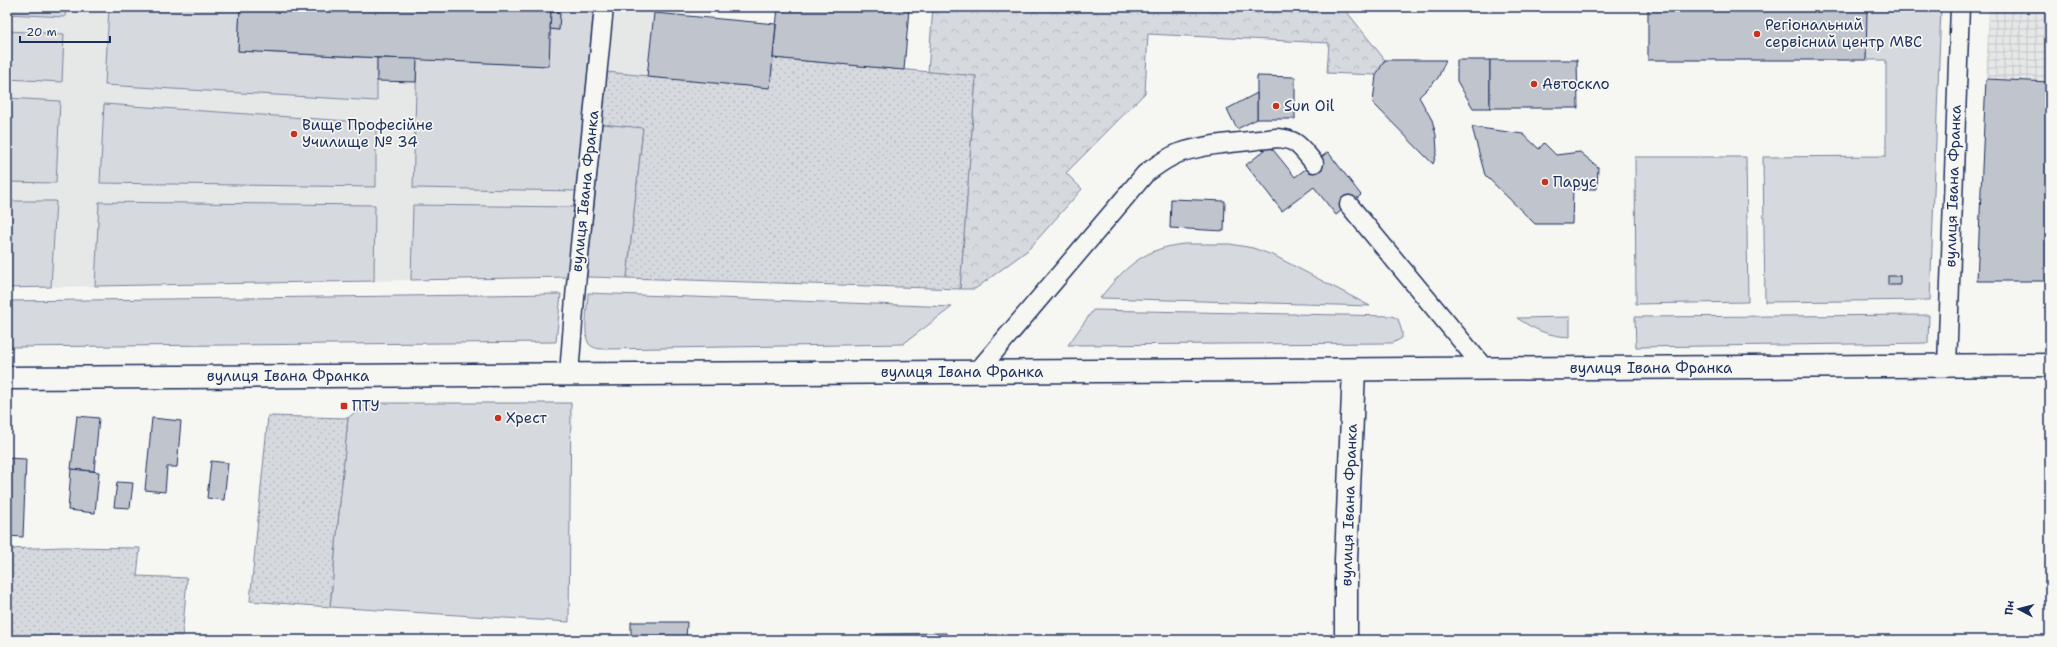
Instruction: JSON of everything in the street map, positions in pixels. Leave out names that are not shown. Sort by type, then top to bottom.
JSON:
[{"type":"main road","name":"вулиця Івана Франка","points":[[7,378],[2050,365]]},
{"type":"main road","name":"вулиця Івана Франка","points":[[1346,640],[1346,560],[1354,370]]},
{"type":"lane","name":"вулиця Івана Франка","points":[[569,374],[576,285],[604,7]]},
{"type":"lane","name":"вулиця Івана Франка","points":[[1946,366],[1960,7]]},
{"type":"lane","points":[[977,372],[1145,174],[1162,161],[1178,153],[1200,148],[1287,138],[1297,142],[1314,163]]},
{"type":"lane","points":[[1349,205],[1485,369]]},
{"type":"shaded area","name":"Вище Професійне Училище № 34","points":[[7,7],[654,7],[647,77],[588,70],[568,277],[7,288]]},
{"type":"shaded area","points":[[1989,7],[2050,7],[2050,281],[1977,281]]},
{"type":"green space","points":[[7,7],[66,7],[65,17],[7,14]]},
{"type":"green space","points":[[109,7],[240,7],[238,51],[377,58],[377,101],[105,85]]},
{"type":"green space","points":[[551,7],[594,7],[576,191],[413,188],[417,59],[549,66],[550,29],[559,30],[560,12],[551,12]]},
{"type":"green space","points":[[933,7],[1343,7],[1385,60],[1376,75],[1327,73],[1329,43],[1148,34],[1145,93],[1066,173],[1082,189],[1028,250],[975,289],[960,289],[976,76],[928,72]]},
{"type":"green space","points":[[1866,7],[1941,7],[1930,300],[1765,302],[1763,157],[1886,156],[1886,60],[1866,60]]},
{"type":"green space","points":[[7,31],[64,34],[62,82],[7,79]]},
{"type":"green space","points":[[773,58],[976,76],[960,289],[627,278],[643,128],[602,124],[607,72],[770,88]]},
{"type":"green space","points":[[7,98],[60,101],[56,183],[7,182]]},
{"type":"green space","points":[[104,104],[376,123],[376,187],[100,183]]},
{"type":"green space","points":[[602,124],[643,127],[627,278],[587,277]]},
{"type":"green space","points":[[1635,157],[1746,157],[1748,302],[1636,304]]},
{"type":"green space","points":[[7,201],[56,201],[51,287],[7,288]]},
{"type":"green space","points":[[99,202],[375,205],[374,281],[95,286]]},
{"type":"green space","points":[[413,205],[575,207],[568,277],[411,280]]},
{"type":"green space","points":[[1184,244],[1230,244],[1253,248],[1275,256],[1370,306],[1100,298],[1118,277],[1136,261],[1157,250]]},
{"type":"green space","points":[[588,293],[952,307],[903,344],[602,349],[590,345],[586,335]]},
{"type":"green space","points":[[561,294],[556,342],[7,347],[7,301]]},
{"type":"green space","points":[[1093,310],[1392,316],[1398,319],[1402,332],[1402,338],[1393,343],[1068,345]]},
{"type":"green space","points":[[1929,315],[1928,343],[1636,347],[1635,317]]},
{"type":"green space","points":[[1570,317],[1570,337],[1542,332],[1517,318]]},
{"type":"green space","points":[[366,403],[571,403],[569,622],[330,607],[348,418]]},
{"type":"green space","points":[[268,416],[348,418],[330,607],[250,601]]},
{"type":"green space","points":[[64,547],[140,548],[137,576],[187,578],[182,640],[7,640],[7,549]]},
{"type":"building","points":[[240,7],[551,7],[549,66],[238,51]]},
{"type":"building","points":[[778,7],[909,9],[904,70],[773,58]]},
{"type":"building","name":"Регіональний сервісний центр МВС","points":[[1648,7],[1867,7],[1866,60],[1648,60]]},
{"type":"building","points":[[551,12],[560,12],[559,30],[550,29]]},
{"type":"building","points":[[654,13],[776,24],[770,88],[647,77]]},
{"type":"building","points":[[377,58],[417,59],[416,82],[377,81]]},
{"type":"building","points":[[1385,60],[1446,60],[1438,78],[1419,97],[1432,120],[1436,135],[1437,152],[1433,164],[1373,103],[1376,75]]},
{"type":"building","points":[[1457,60],[1490,60],[1490,108],[1473,108],[1457,81]]},
{"type":"building","name":"Автоскло","points":[[1490,60],[1577,60],[1578,108],[1490,108]]},
{"type":"building","name":"Sun Oil","points":[[1257,76],[1295,77],[1295,119],[1257,119]]},
{"type":"building","points":[[1986,79],[2050,82],[2050,281],[1977,281]]},
{"type":"building","points":[[1257,93],[1257,119],[1237,129],[1227,109]]},
{"type":"building","name":"Парус","points":[[1472,127],[1523,134],[1539,149],[1544,143],[1556,155],[1580,152],[1598,167],[1597,189],[1573,189],[1572,224],[1535,224],[1485,175]]},
{"type":"building","points":[[1270,146],[1295,177],[1328,152],[1361,195],[1336,215],[1314,187],[1282,211],[1246,165]]},
{"type":"building","points":[[1171,199],[1225,201],[1224,231],[1170,228]]},
{"type":"building","points":[[1888,276],[1900,276],[1900,285],[1888,285]]},
{"type":"building","points":[[77,416],[99,418],[94,471],[71,469]]},
{"type":"building","points":[[152,418],[181,421],[177,467],[167,467],[165,492],[145,490]]},
{"type":"building","points":[[7,458],[26,459],[23,537],[7,536]]},
{"type":"building","points":[[211,461],[228,463],[224,500],[207,498]]},
{"type":"building","points":[[71,469],[99,472],[95,513],[68,510]]},
{"type":"building","points":[[117,482],[133,483],[130,508],[114,507]]},
{"type":"building","points":[[631,622],[687,622],[686,640],[631,640]]},
{"type":"building","points":[[946,633],[946,640],[876,640],[876,634]]},
{"type":"place","name":"Регіональний сервісний центр МВС","points":[[1757,34]]},
{"type":"place","name":"Автоскло","points":[[1534,84]]},
{"type":"place","name":"Sun Oil","points":[[1276,106]]},
{"type":"place","name":"Вище Професійне Училище № 34","points":[[294,134]]},
{"type":"place","name":"Парус","points":[[1545,182]]},
{"type":"place","name":"ПТУ","points":[[344,406]]},
{"type":"place","name":"Хрест","points":[[498,418]]}]
